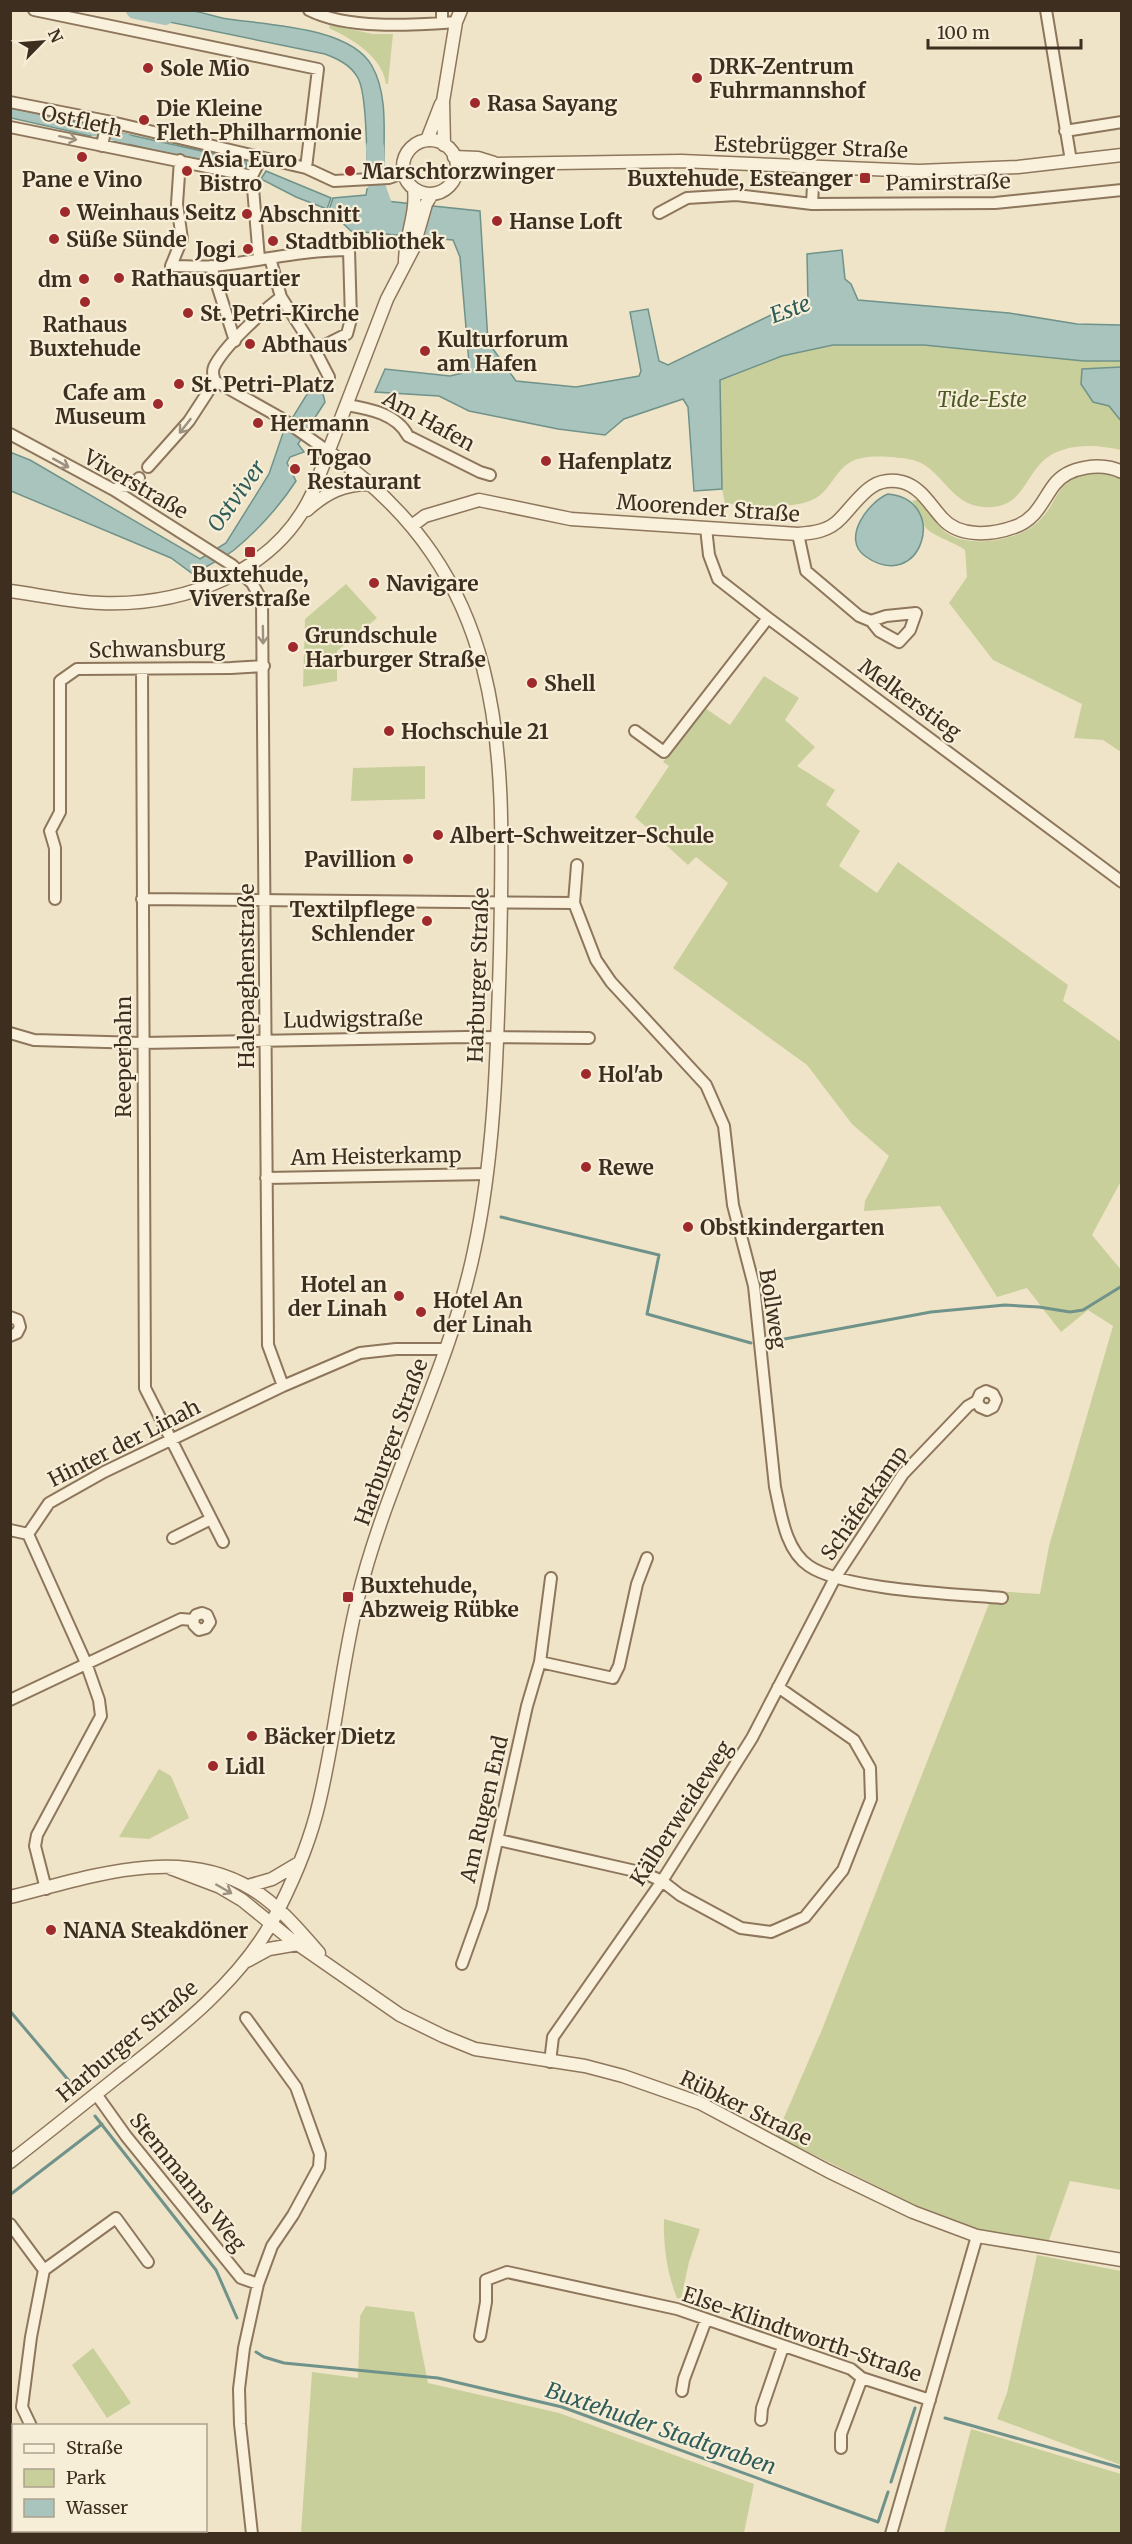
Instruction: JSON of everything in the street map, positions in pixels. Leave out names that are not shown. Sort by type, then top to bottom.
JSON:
[{"type":"street","points":[[34,10],[318,69],[306,168]]},
{"type":"street","points":[[309,10],[322,17],[396,26],[442,23],[458,16]]},
{"type":"street","points":[[442,10],[442,23]]},
{"type":"street","points":[[1046,10],[1071,161]]},
{"type":"street","points":[[422,197],[446,189],[456,171],[454,157],[444,144],[443,100],[458,16]]},
{"type":"street","points":[[427,140],[443,100]]},
{"type":"street","points":[[10,102],[104,134],[306,168],[334,181],[386,178],[403,173]]},
{"type":"street","points":[[1065,131],[1122,122]]},
{"type":"street","name":"Ostfleth","points":[[10,127],[104,134],[180,160],[252,175]]},
{"type":"street","points":[[422,197],[403,173],[406,155],[411,148],[427,140],[444,144]]},
{"type":"street","name":"Estebrügger Straße","points":[[454,178],[464,170],[498,164],[681,161],[814,168],[970,170],[1122,155]]},
{"type":"street","name":"Estebrügger Straße","points":[[454,157],[478,158],[498,164]]},
{"type":"street","points":[[180,160],[177,204],[182,239],[171,266],[212,266],[349,250],[351,319],[347,334],[315,350]]},
{"type":"street","points":[[259,260],[252,175],[260,160]]},
{"type":"street","points":[[812,204],[814,168]]},
{"type":"street","name":"Pamirstraße","points":[[659,213],[687,198],[726,196],[812,204],[995,203],[1122,190]]},
{"type":"street","points":[[302,515],[329,452],[387,299],[405,262],[422,197]]},
{"type":"street","points":[[270,258],[281,297],[315,350],[329,377]]},
{"type":"street","points":[[212,266],[235,341]]},
{"type":"street","points":[[281,297],[235,341],[214,367],[215,381],[281,418],[329,452]]},
{"type":"street","points":[[148,467],[189,422],[215,381]]},
{"type":"street","name":"Am Hafen","points":[[347,405],[371,409],[402,424],[408,436],[490,475]]},
{"type":"street","name":"Viverstraße","points":[[10,434],[114,490],[241,571]]},
{"type":"street","name":"Harburger Straße","points":[[10,2162],[172,2034],[241,1965],[278,1910],[300,1862],[316,1816],[358,1598],[375,1539],[447,1349],[474,1252],[487,1174],[498,1036],[501,903],[500,764],[495,725],[483,659],[467,618],[442,568],[413,525],[370,484],[329,452]]},
{"type":"street","name":"Moorender Straße","points":[[413,525],[425,516],[479,500],[571,519],[798,534],[812,533],[832,526],[857,497],[870,486],[880,482],[902,482],[911,486],[928,500],[951,528],[968,533],[993,532],[1020,524],[1038,511],[1055,483],[1072,473],[1096,466],[1122,472]]},
{"type":"street","points":[[114,490],[119,487],[132,486],[139,478]]},
{"type":"street","points":[[10,591],[100,603],[144,601],[212,586],[241,571],[278,541],[324,495],[341,487],[370,484]]},
{"type":"street","name":"Melkerstieg","points":[[706,528],[709,555],[718,579],[1122,882]]},
{"type":"street","points":[[798,534],[806,571],[859,616],[871,621]]},
{"type":"street","name":"Halepaghenstraße","points":[[241,571],[256,588],[262,601],[268,1345],[283,1386]]},
{"type":"street","points":[[635,731],[664,752],[768,618]]},
{"type":"street","name":"Schwansburg","points":[[55,899],[55,848],[50,831],[60,812],[60,681],[77,669],[264,666]]},
{"type":"street","name":"Reeperbahn","points":[[142,669],[145,1389],[223,1542]]},
{"type":"street","name":"Bollweg","points":[[577,865],[574,903],[596,960],[611,982],[706,1085],[724,1126],[733,1205],[754,1286],[775,1487],[782,1518],[793,1548],[808,1565],[835,1578],[888,1587],[1002,1598]]},
{"type":"street","points":[[142,899],[574,903]]},
{"type":"street","name":"Ludwigstraße","points":[[10,1033],[34,1040],[142,1042],[498,1036],[589,1038]]},
{"type":"street","name":"Am Heisterkamp","points":[[266,1178],[487,1174]]},
{"type":"street","points":[[10,1317],[18,1320],[20,1327],[17,1333],[10,1336]]},
{"type":"street","name":"Hinter der Linah","points":[[28,1534],[49,1503],[170,1440],[283,1386],[360,1353],[396,1349],[447,1349]]},
{"type":"street","name":"Schäferkamp","points":[[835,1578],[903,1474],[968,1406],[977,1401]]},
{"type":"street","points":[[173,1538],[211,1519]]},
{"type":"street","points":[[10,1530],[28,1534],[86,1664],[99,1700],[101,1716],[37,1834],[35,1846],[46,1888]]},
{"type":"street","points":[[540,1662],[613,1678],[619,1666],[637,1584],[647,1558]]},
{"type":"street","name":"Am Rugen End","points":[[462,1964],[482,1908],[499,1840],[527,1706],[540,1662],[551,1578]]},
{"type":"street","name":"Kälberweideweg","points":[[550,2062],[553,2037],[662,1881],[752,1738],[835,1578]]},
{"type":"street","points":[[10,1700],[181,1619],[193,1620]]},
{"type":"street","points":[[499,1840],[644,1873],[662,1881],[680,1895],[741,1928],[771,1932],[806,1917],[843,1870],[871,1798],[870,1768],[854,1740],[778,1687]]},
{"type":"street","points":[[248,1886],[272,1879],[300,1862]]},
{"type":"street","name":"Rübker Straße","points":[[10,1897],[110,1872],[137,1868],[208,1870],[248,1886],[296,1926],[327,1963]]},
{"type":"street","name":"Rübker Straße","points":[[170,1868],[220,1887],[400,2015],[443,2036],[475,2049],[585,2066],[623,2076],[700,2103],[828,2171],[913,2212],[977,2236],[1122,2260]]},
{"type":"street","points":[[241,1965],[269,1949],[298,1944]]},
{"type":"street","name":"Stemmanns Weg","points":[[246,2018],[296,2087],[320,2154],[319,2167],[293,2215],[272,2246],[258,2284],[244,2348],[239,2390],[240,2424],[252,2534]]},
{"type":"street","name":"Stemmanns Weg","points":[[96,2094],[126,2136],[240,2278],[258,2284]]},
{"type":"street","points":[[30,2424],[22,2407],[31,2337],[44,2270],[116,2218],[148,2262]]},
{"type":"street","points":[[10,2223],[44,2270]]},
{"type":"street","points":[[891,2534],[977,2236]]},
{"type":"street","name":"Else-Klindtworth-Straße","points":[[480,2336],[486,2302],[486,2280],[507,2272],[677,2309],[851,2369],[862,2378],[930,2400]]},
{"type":"street","points":[[682,2391],[684,2379],[706,2320]]},
{"type":"street","points":[[761,2420],[762,2408],[783,2347]]},
{"type":"street","points":[[841,2448],[841,2434],[862,2378]]},
{"type":"green space","points":[[330,25],[373,34],[393,34],[388,84],[386,84],[379,65],[372,57],[356,43],[329,28]]},
{"type":"green space","name":"Tide-Este","points":[[808,303],[1009,313],[1077,324],[1121,325],[1121,450],[1079,446],[1058,452],[1040,464],[1009,502],[992,507],[979,507],[959,498],[921,463],[907,459],[880,457],[866,457],[849,463],[823,493],[810,501],[786,506],[725,504],[722,488],[720,380],[773,314],[800,310]]},
{"type":"green space","points":[[1094,470],[1116,474],[1121,478],[1121,752],[1103,740],[1074,738],[1082,704],[993,660],[949,603],[967,577],[965,550],[926,528],[912,501],[920,499],[937,523],[950,535],[971,541],[996,540],[1030,528],[1046,513],[1071,479]]},
{"type":"green space","points":[[346,584],[377,618],[337,651],[337,681],[303,687],[305,619]]},
{"type":"green space","points":[[764,676],[799,698],[785,720],[815,747],[797,766],[835,790],[826,805],[860,831],[839,866],[877,893],[898,862],[1068,985],[1063,1001],[1121,1042],[1121,1181],[1092,1235],[1122,1271],[1121,2190],[1070,2181],[1048,2243],[979,2230],[915,2205],[776,2136],[821,2032],[994,1591],[1040,1594],[1049,1546],[1113,1326],[1088,1310],[1061,1332],[1027,1288],[997,1297],[940,1206],[864,1211],[865,1201],[889,1156],[852,1124],[807,1065],[673,968],[728,883],[696,857],[688,865],[635,817],[669,766],[663,762],[705,708],[730,725]]},
{"type":"green space","points":[[425,766],[425,799],[351,801],[353,768]]},
{"type":"green space","points":[[159,1769],[171,1776],[189,1818],[149,1839],[119,1837]]},
{"type":"green space","points":[[664,2219],[700,2229],[689,2262],[681,2299],[677,2298],[668,2269]]},
{"type":"green space","points":[[1037,2255],[1121,2271],[1121,2465],[997,2419],[1007,2393]]},
{"type":"green space","points":[[366,2306],[414,2312],[428,2383],[559,2413],[754,2484],[744,2533],[301,2533],[312,2372],[358,2378],[360,2316]]},
{"type":"green space","points":[[93,2348],[131,2403],[107,2418],[72,2365]]},
{"type":"green space","points":[[971,2429],[1121,2474],[1121,2533],[944,2533]]},
{"type":"water","points":[[187,10],[228,19],[307,30],[346,43],[361,53],[372,66],[381,90],[384,117],[384,170],[368,172],[365,110],[361,86],[355,73],[344,63],[325,54],[140,16],[141,11]]},
{"type":"water","points":[[11,108],[91,125],[95,131],[91,136],[11,118]]},
{"type":"water","points":[[117,132],[246,161],[247,168],[243,171],[115,141],[113,138]]},
{"type":"water","points":[[266,171],[331,198],[327,209],[296,197],[261,179]]},
{"type":"water","points":[[385,188],[386,201],[480,211],[488,342],[516,381],[576,387],[639,376],[641,371],[630,312],[648,309],[659,361],[668,365],[773,314],[800,310],[808,303],[807,254],[842,250],[845,279],[851,284],[858,300],[1009,313],[1077,324],[1121,325],[1121,361],[1084,361],[924,345],[833,345],[782,356],[720,380],[722,489],[694,491],[688,407],[683,399],[624,419],[605,435],[558,429],[469,411],[439,396],[375,392],[385,369],[450,376],[462,373],[469,363],[460,257],[453,240],[351,231],[329,210],[333,198],[366,195],[367,189]]},
{"type":"water","points":[[1122,367],[1121,421],[1109,406],[1093,402],[1081,384],[1082,369]]},
{"type":"water","points":[[326,388],[322,390],[325,402],[298,444],[304,452],[290,457],[287,463],[296,481],[268,518],[243,542],[234,550],[193,574],[171,558],[11,491],[10,452],[30,460],[200,559],[226,543],[269,474],[283,433],[309,391],[318,391]]},
{"type":"water","points":[[888,494],[907,500],[919,512],[923,527],[921,542],[913,556],[901,564],[885,565],[865,556],[858,549],[856,540],[856,531],[866,513],[880,498]]},
{"type":"waterway","points":[[135,10],[165,16]]},
{"type":"waterway","points":[[81,128],[127,139]]},
{"type":"waterway","points":[[375,147],[377,188],[385,211]]},
{"type":"waterway","points":[[501,1217],[659,1255],[647,1314],[751,1343]]},
{"type":"waterway","points":[[768,1342],[931,1312],[1005,1305],[1070,1312],[1083,1310],[1122,1286]]},
{"type":"waterway","name":"Buxtehuder Stadtgraben","points":[[10,2011],[70,2082]]},
{"type":"waterway","name":"Buxtehuder Stadtgraben","points":[[95,2116],[216,2270],[237,2318]]},
{"type":"waterway","points":[[11,2194],[102,2124]]},
{"type":"waterway","name":"Buxtehuder Stadtgraben","points":[[256,2352],[284,2363],[438,2378],[562,2407],[878,2522],[888,2492]]},
{"type":"waterway","name":"Buxtehuder Stadtgraben","points":[[891,2482],[915,2408]]},
{"type":"waterway","name":"Buxtehuder Stadtgraben","points":[[945,2418],[1122,2468]]},
{"type":"place","name":"Sole Mio","points":[[148,68]]},
{"type":"place","name":"DRK-Zentrum Fuhrmannshof","points":[[697,78]]},
{"type":"place","name":"Rasa Sayang","points":[[475,103]]},
{"type":"place","name":"Die Kleine Fleth-Philharmonie","points":[[144,120]]},
{"type":"place","name":"Pane e Vino","points":[[82,157]]},
{"type":"place","name":"Asia Euro Bistro","points":[[187,171]]},
{"type":"place","name":"Marschtorzwinger","points":[[350,171]]},
{"type":"place","name":"Buxtehude, Esteanger","points":[[865,178]]},
{"type":"place","name":"Weinhaus Seitz","points":[[65,212]]},
{"type":"place","name":"Abschnitt","points":[[247,214]]},
{"type":"place","name":"Hanse Loft","points":[[497,221]]},
{"type":"place","name":"Süße Sünde","points":[[54,239]]},
{"type":"place","name":"Stadtbibliothek","points":[[273,241]]},
{"type":"place","name":"Jogi","points":[[248,249]]},
{"type":"place","name":"Rathausquartier","points":[[119,278]]},
{"type":"place","name":"dm","points":[[84,279]]},
{"type":"place","name":"Rathaus Buxtehude","points":[[85,302]]},
{"type":"place","name":"St. Petri-Kirche","points":[[188,313]]},
{"type":"place","name":"Abthaus","points":[[250,344]]},
{"type":"place","name":"Kulturforum am Hafen","points":[[425,351]]},
{"type":"place","name":"St. Petri-Platz","points":[[179,384]]},
{"type":"place","name":"Cafe am Museum","points":[[158,404]]},
{"type":"place","name":"Hermann","points":[[258,423]]},
{"type":"place","name":"Hafenplatz","points":[[546,461]]},
{"type":"place","name":"Togao Restaurant","points":[[295,469]]},
{"type":"place","name":"Buxtehude, Viverstraße","points":[[250,552]]},
{"type":"place","name":"Navigare","points":[[374,583]]},
{"type":"place","name":"Grundschule Harburger Straße","points":[[293,647]]},
{"type":"place","name":"Shell","points":[[532,683]]},
{"type":"place","name":"Hochschule 21","points":[[389,731]]},
{"type":"place","name":"Albert-Schweitzer-Schule","points":[[438,835]]},
{"type":"place","name":"Pavillion","points":[[408,859]]},
{"type":"place","name":"Textilpflege Schlender","points":[[427,921]]},
{"type":"place","name":"Hol'ab","points":[[586,1074]]},
{"type":"place","name":"Rewe","points":[[586,1167]]},
{"type":"place","name":"Obstkindergarten","points":[[688,1227]]},
{"type":"place","name":"Hotel an der Linah","points":[[399,1296]]},
{"type":"place","name":"Hotel An der Linah","points":[[421,1312]]},
{"type":"place","name":"Buxtehude, Abzweig Rübke","points":[[348,1597]]},
{"type":"place","name":"Bäcker Dietz","points":[[252,1736]]},
{"type":"place","name":"Lidl","points":[[213,1766]]},
{"type":"place","name":"NANA Steakdöner","points":[[51,1930]]},
{"type":"water label","name":"Este","points":[[790,309]]},
{"type":"water label","name":"Ostviver","points":[[236,496]]}]
